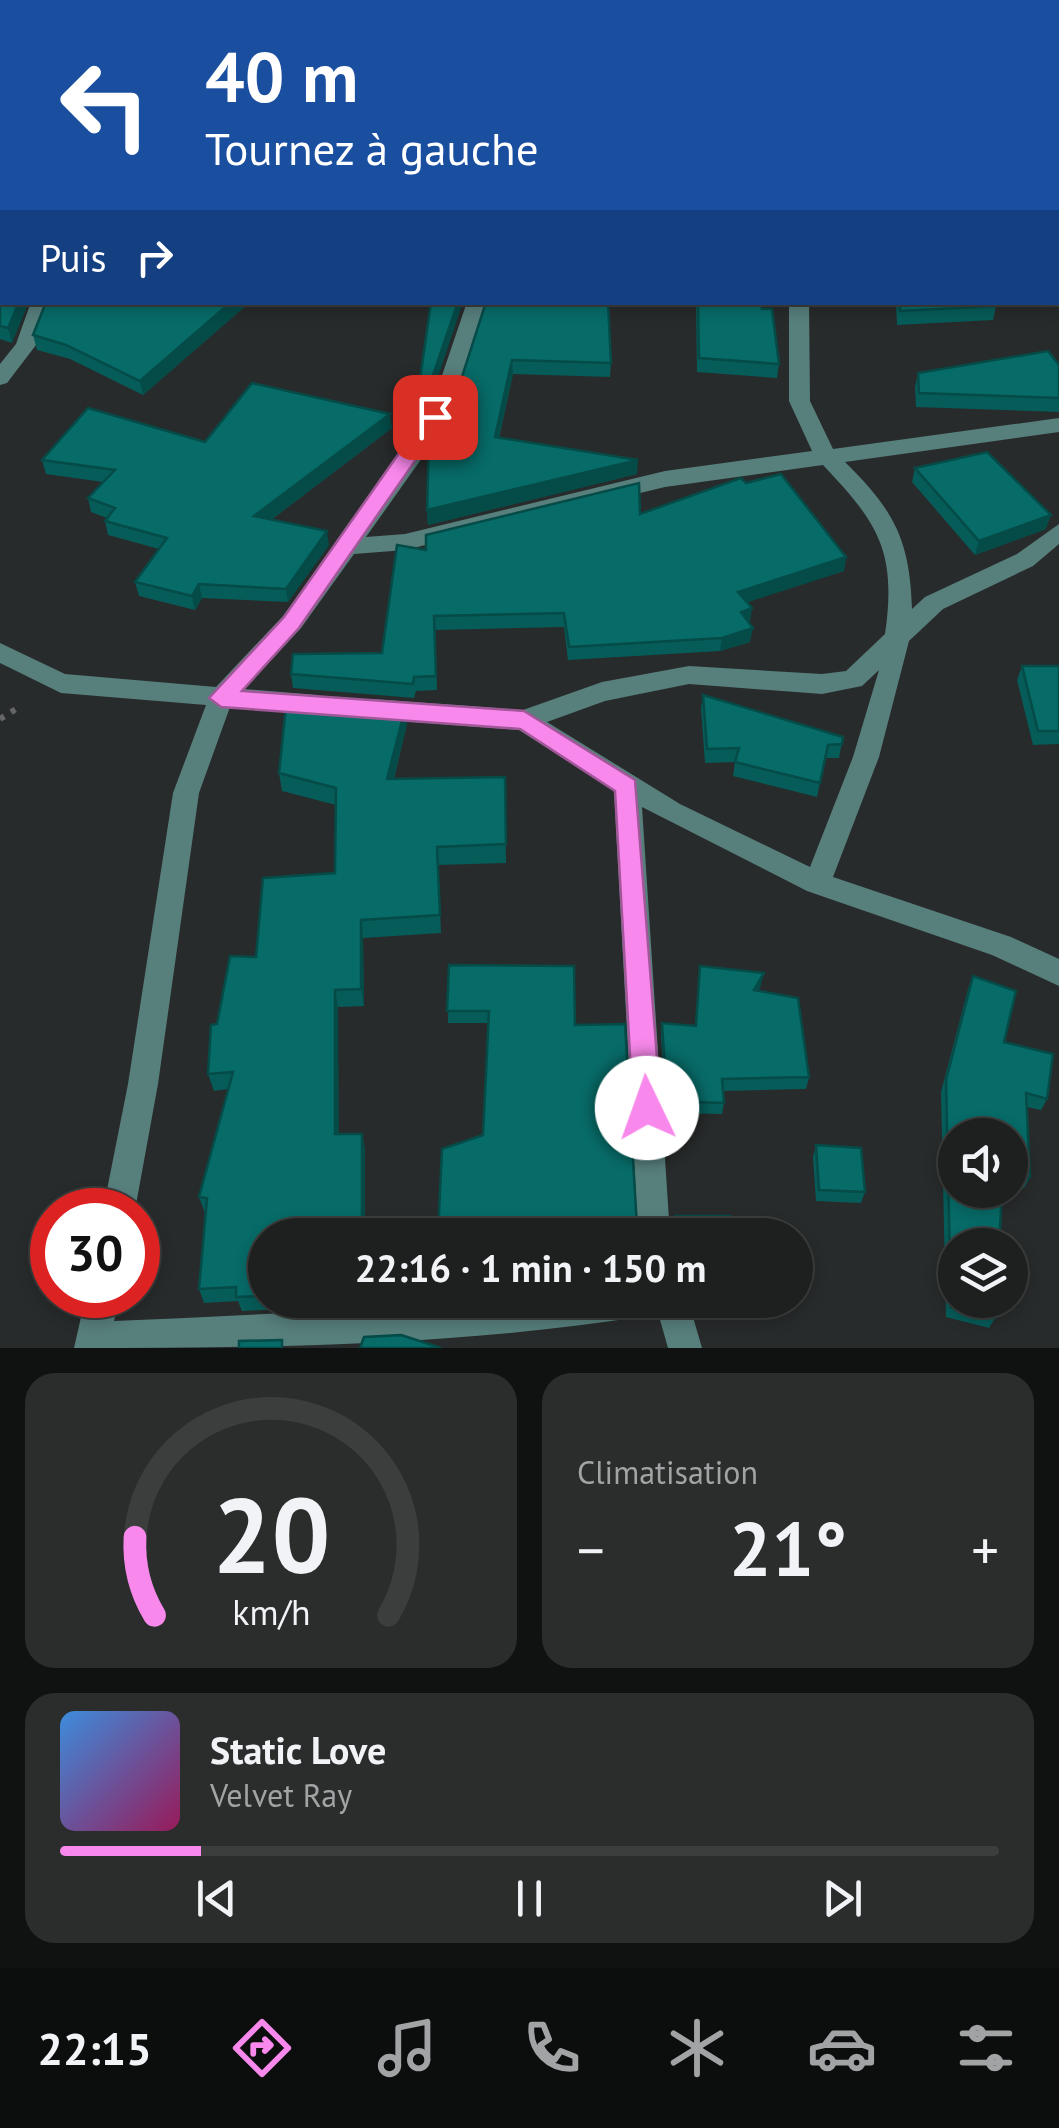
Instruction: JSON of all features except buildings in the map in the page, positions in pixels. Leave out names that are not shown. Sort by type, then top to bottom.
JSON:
[{"type":"street","points":[[0,378],[26,345],[40,305]]},
{"type":"street","points":[[123,1188],[144,1084],[186,794],[221,698],[292,622],[422,440],[447,394],[476,305]]},
{"type":"street","points":[[799,305],[794,368],[801,414],[829,458],[867,492],[890,533],[901,568],[900,631],[865,764],[817,883]]},
{"type":"street","points":[[348,546],[405,542],[665,479],[1059,425]]},
{"type":"street","points":[[0,652],[60,683],[524,720],[616,688],[689,675],[842,683],[853,679],[934,603],[1025,560],[1059,532]]},
{"type":"street","points":[[524,720],[626,786],[817,883],[1000,946],[1059,973]]},
{"type":"street","points":[[626,786],[653,1218]]},
{"type":"street","points":[[98,1318],[93,1344],[502,1318]]},
{"type":"street","points":[[677,1318],[685,1348]]},
{"type":"route","points":[[435,417],[404,467],[292,622],[221,698],[524,720],[626,786],[647,1108]]}]
